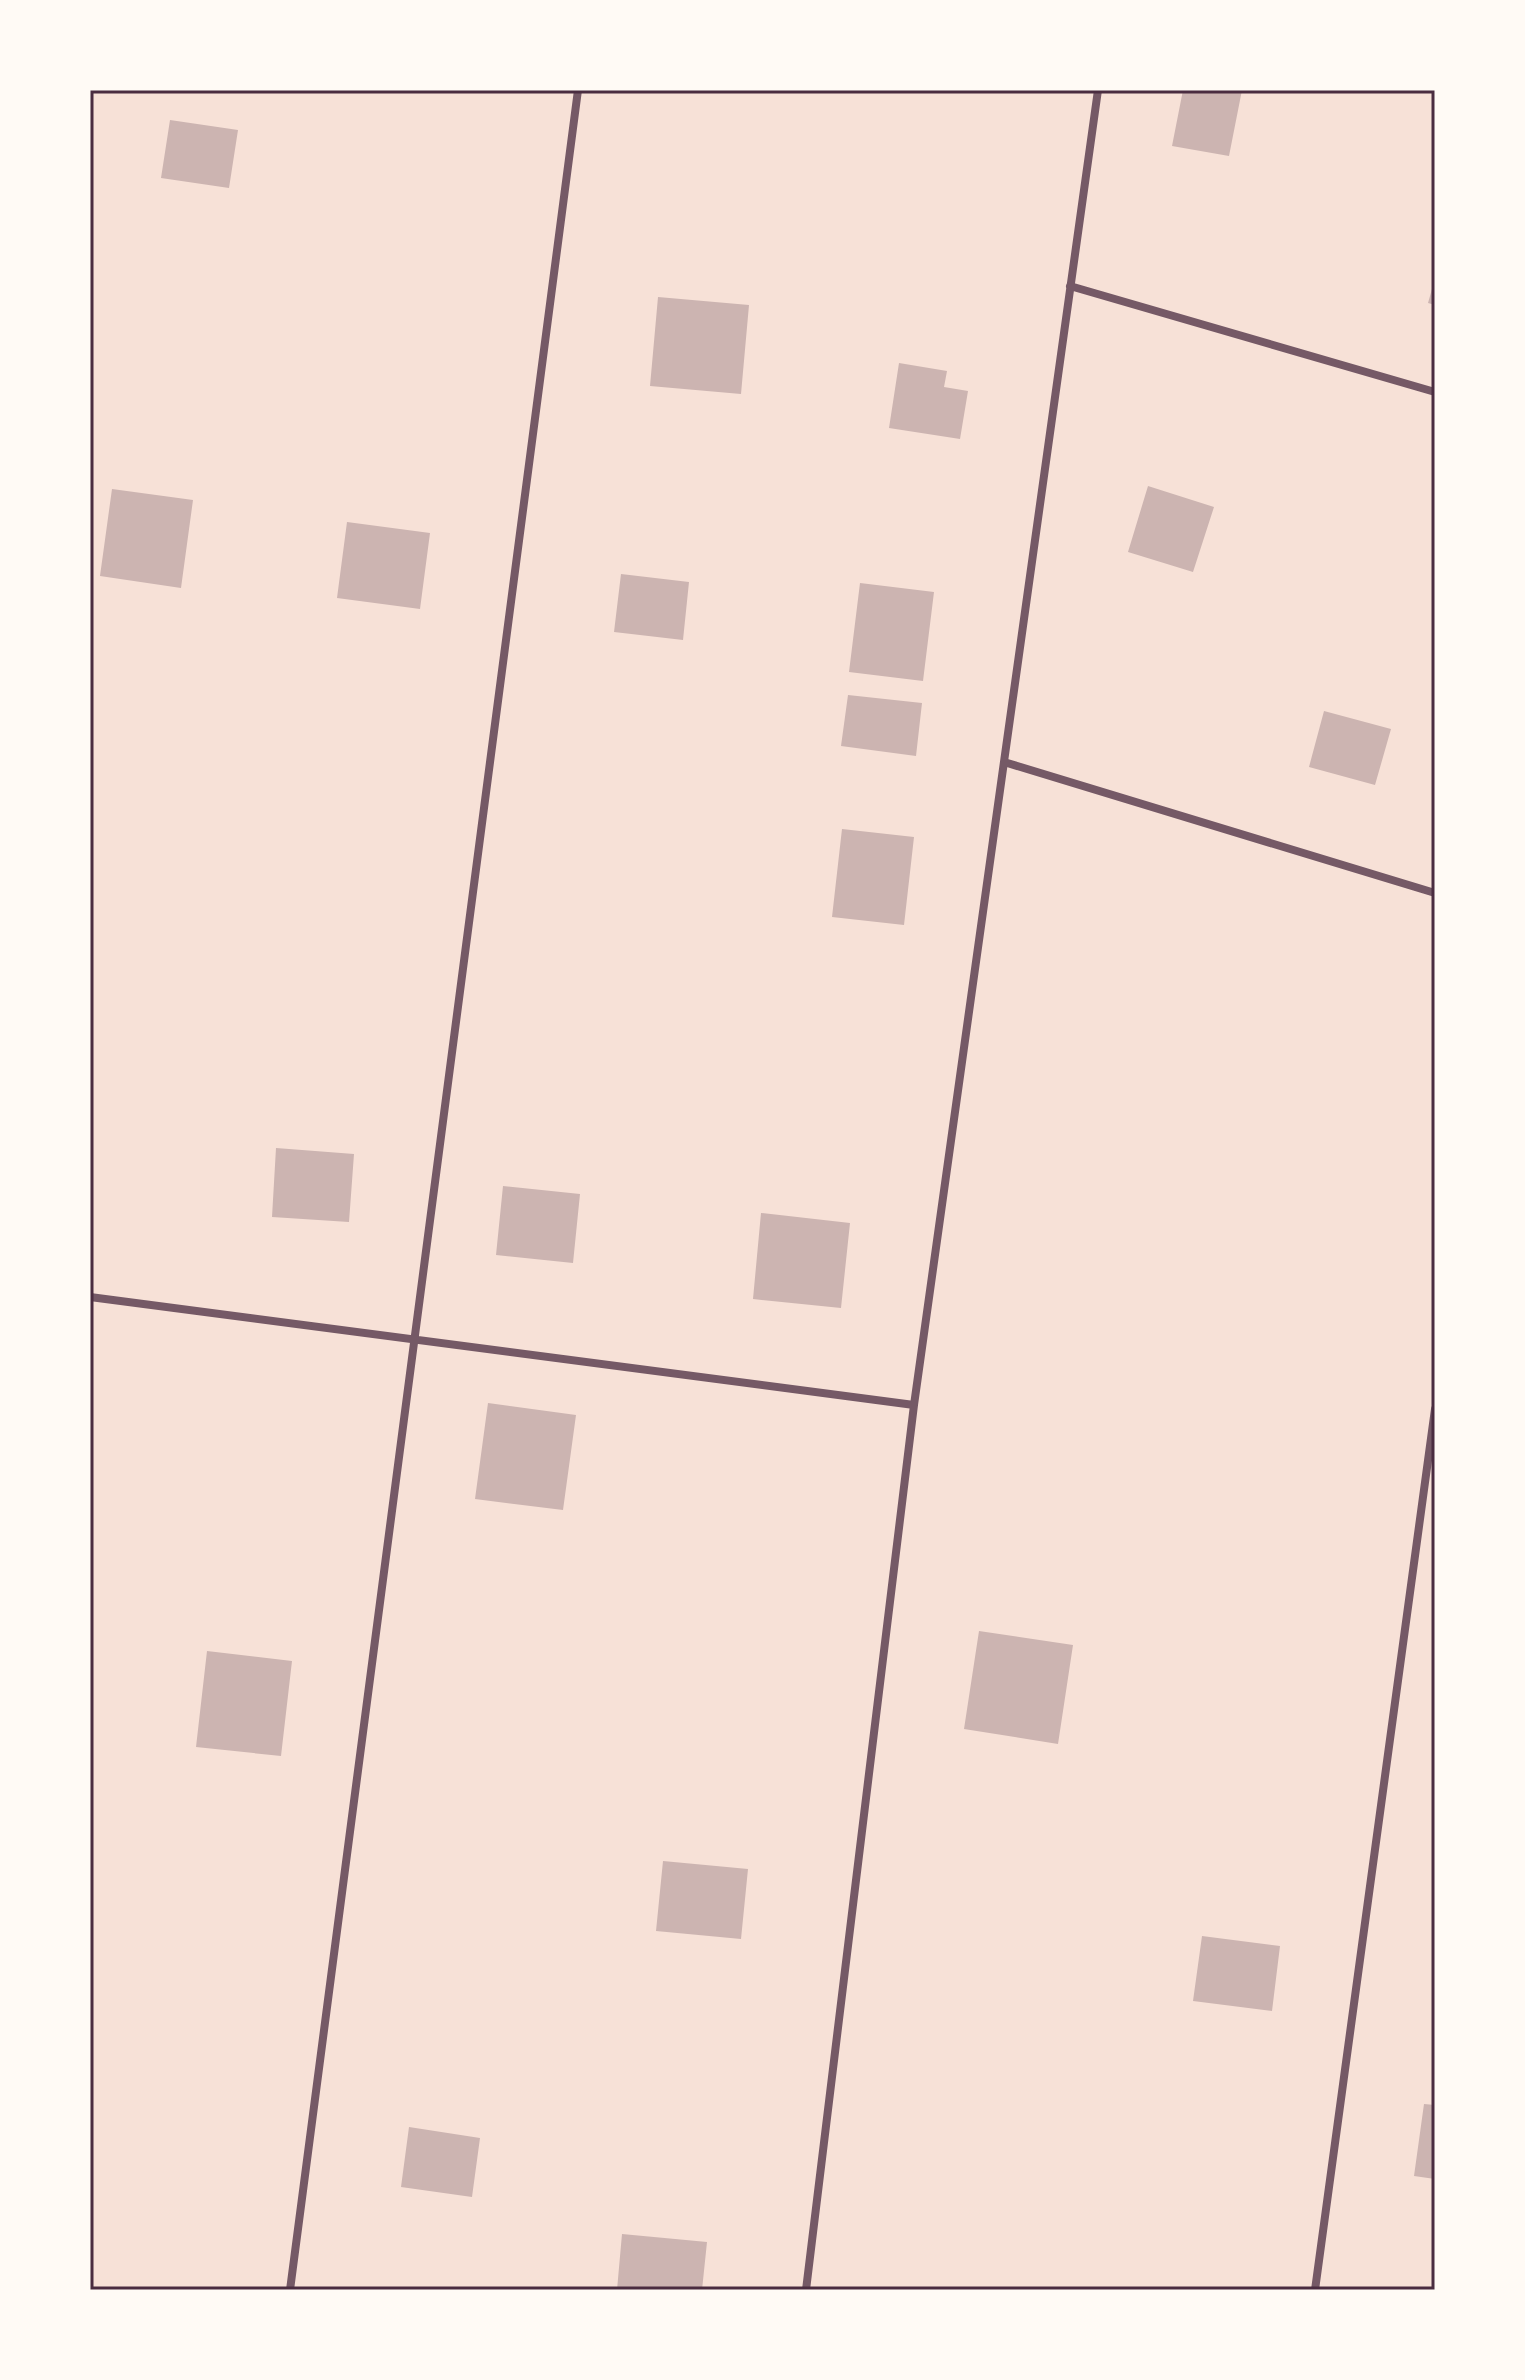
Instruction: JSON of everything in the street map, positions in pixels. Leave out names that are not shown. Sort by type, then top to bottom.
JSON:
[{"type":"street","points":[[290,2290],[578,90]]},
{"type":"street","points":[[806,2290],[914,1405],[1098,90]]},
{"type":"street","points":[[1070,286],[1435,392]]},
{"type":"street","points":[[1004,762],[1435,893]]},
{"type":"street","points":[[90,1297],[914,1405]]},
{"type":"street","points":[[1315,2290],[1435,1409]]},
{"type":"building","points":[[1183,90],[1242,90],[1229,156],[1172,146]]},
{"type":"building","points":[[170,120],[238,130],[229,188],[161,178]]},
{"type":"building","points":[[1435,282],[1435,305],[1428,303]]},
{"type":"building","points":[[658,297],[749,305],[741,394],[650,386]]},
{"type":"building","points":[[899,363],[947,371],[944,387],[968,391],[960,439],[889,428]]},
{"type":"building","points":[[1148,486],[1214,507],[1193,572],[1128,552]]},
{"type":"building","points":[[112,489],[193,500],[181,588],[100,576]]},
{"type":"building","points":[[347,522],[430,533],[420,609],[337,598]]},
{"type":"building","points":[[621,574],[689,582],[683,640],[614,632]]},
{"type":"building","points":[[860,583],[934,592],[923,681],[849,672]]},
{"type":"building","points":[[848,695],[922,703],[916,756],[841,746]]},
{"type":"building","points":[[1324,711],[1391,729],[1375,785],[1309,767]]},
{"type":"building","points":[[842,829],[914,837],[904,925],[832,917]]},
{"type":"building","points":[[276,1148],[354,1154],[349,1222],[272,1217]]},
{"type":"building","points":[[503,1186],[580,1194],[573,1263],[496,1255]]},
{"type":"building","points":[[761,1213],[850,1223],[841,1308],[753,1299]]},
{"type":"building","points":[[488,1403],[576,1415],[563,1510],[475,1499]]},
{"type":"building","points":[[979,1631],[1073,1645],[1058,1744],[964,1729]]},
{"type":"building","points":[[207,1651],[292,1661],[281,1756],[196,1747]]},
{"type":"building","points":[[663,1861],[748,1869],[741,1939],[656,1931]]},
{"type":"building","points":[[1202,1936],[1280,1946],[1272,2011],[1193,2001]]},
{"type":"building","points":[[1424,2104],[1435,2105],[1435,2179],[1414,2176]]},
{"type":"building","points":[[409,2127],[480,2138],[472,2197],[401,2187]]},
{"type":"building","points":[[622,2234],[707,2242],[702,2290],[617,2290]]}]
